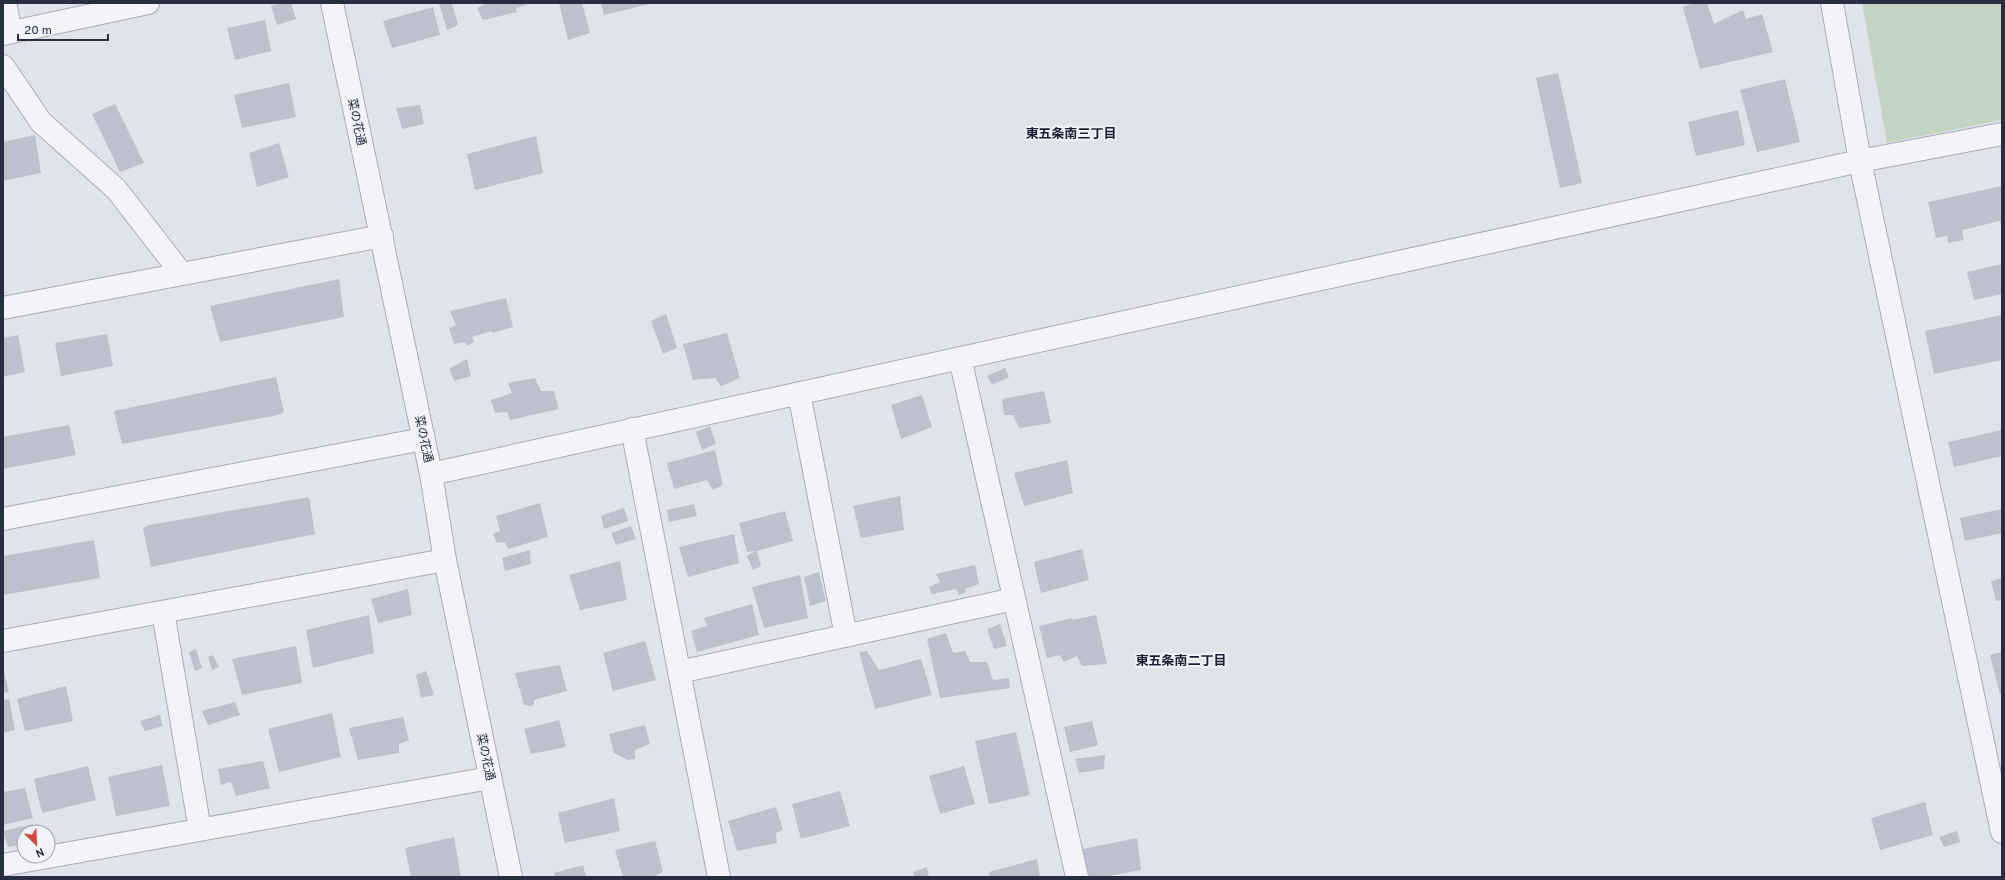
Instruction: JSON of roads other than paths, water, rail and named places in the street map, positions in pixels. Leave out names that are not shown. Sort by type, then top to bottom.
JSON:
[{"type":"street","points":[[5,3],[7,33],[148,3]]},
{"type":"street","name":"菜の花通","points":[[332,3],[424,439],[445,560],[511,877]]},
{"type":"street","points":[[1832,3],[1860,161],[2002,832]]},
{"type":"street","points":[[3,66],[41,122],[116,189],[182,274]]},
{"type":"street","points":[[431,474],[1860,161],[2002,134]]},
{"type":"street","points":[[3,308],[382,236]]},
{"type":"street","points":[[960,358],[1077,877]]},
{"type":"street","points":[[799,393],[846,636]]},
{"type":"street","points":[[632,429],[719,877]]},
{"type":"street","points":[[3,519],[424,439]]},
{"type":"street","points":[[3,641],[445,560]]},
{"type":"street","points":[[679,672],[1014,599]]},
{"type":"street","points":[[163,612],[200,830]]},
{"type":"street","points":[[3,866],[490,778]]},
{"type":"district","name":"東五条南三丁目","points":[[1071,133]]},
{"type":"district","name":"東五条南二丁目","points":[[1181,660]]}]
